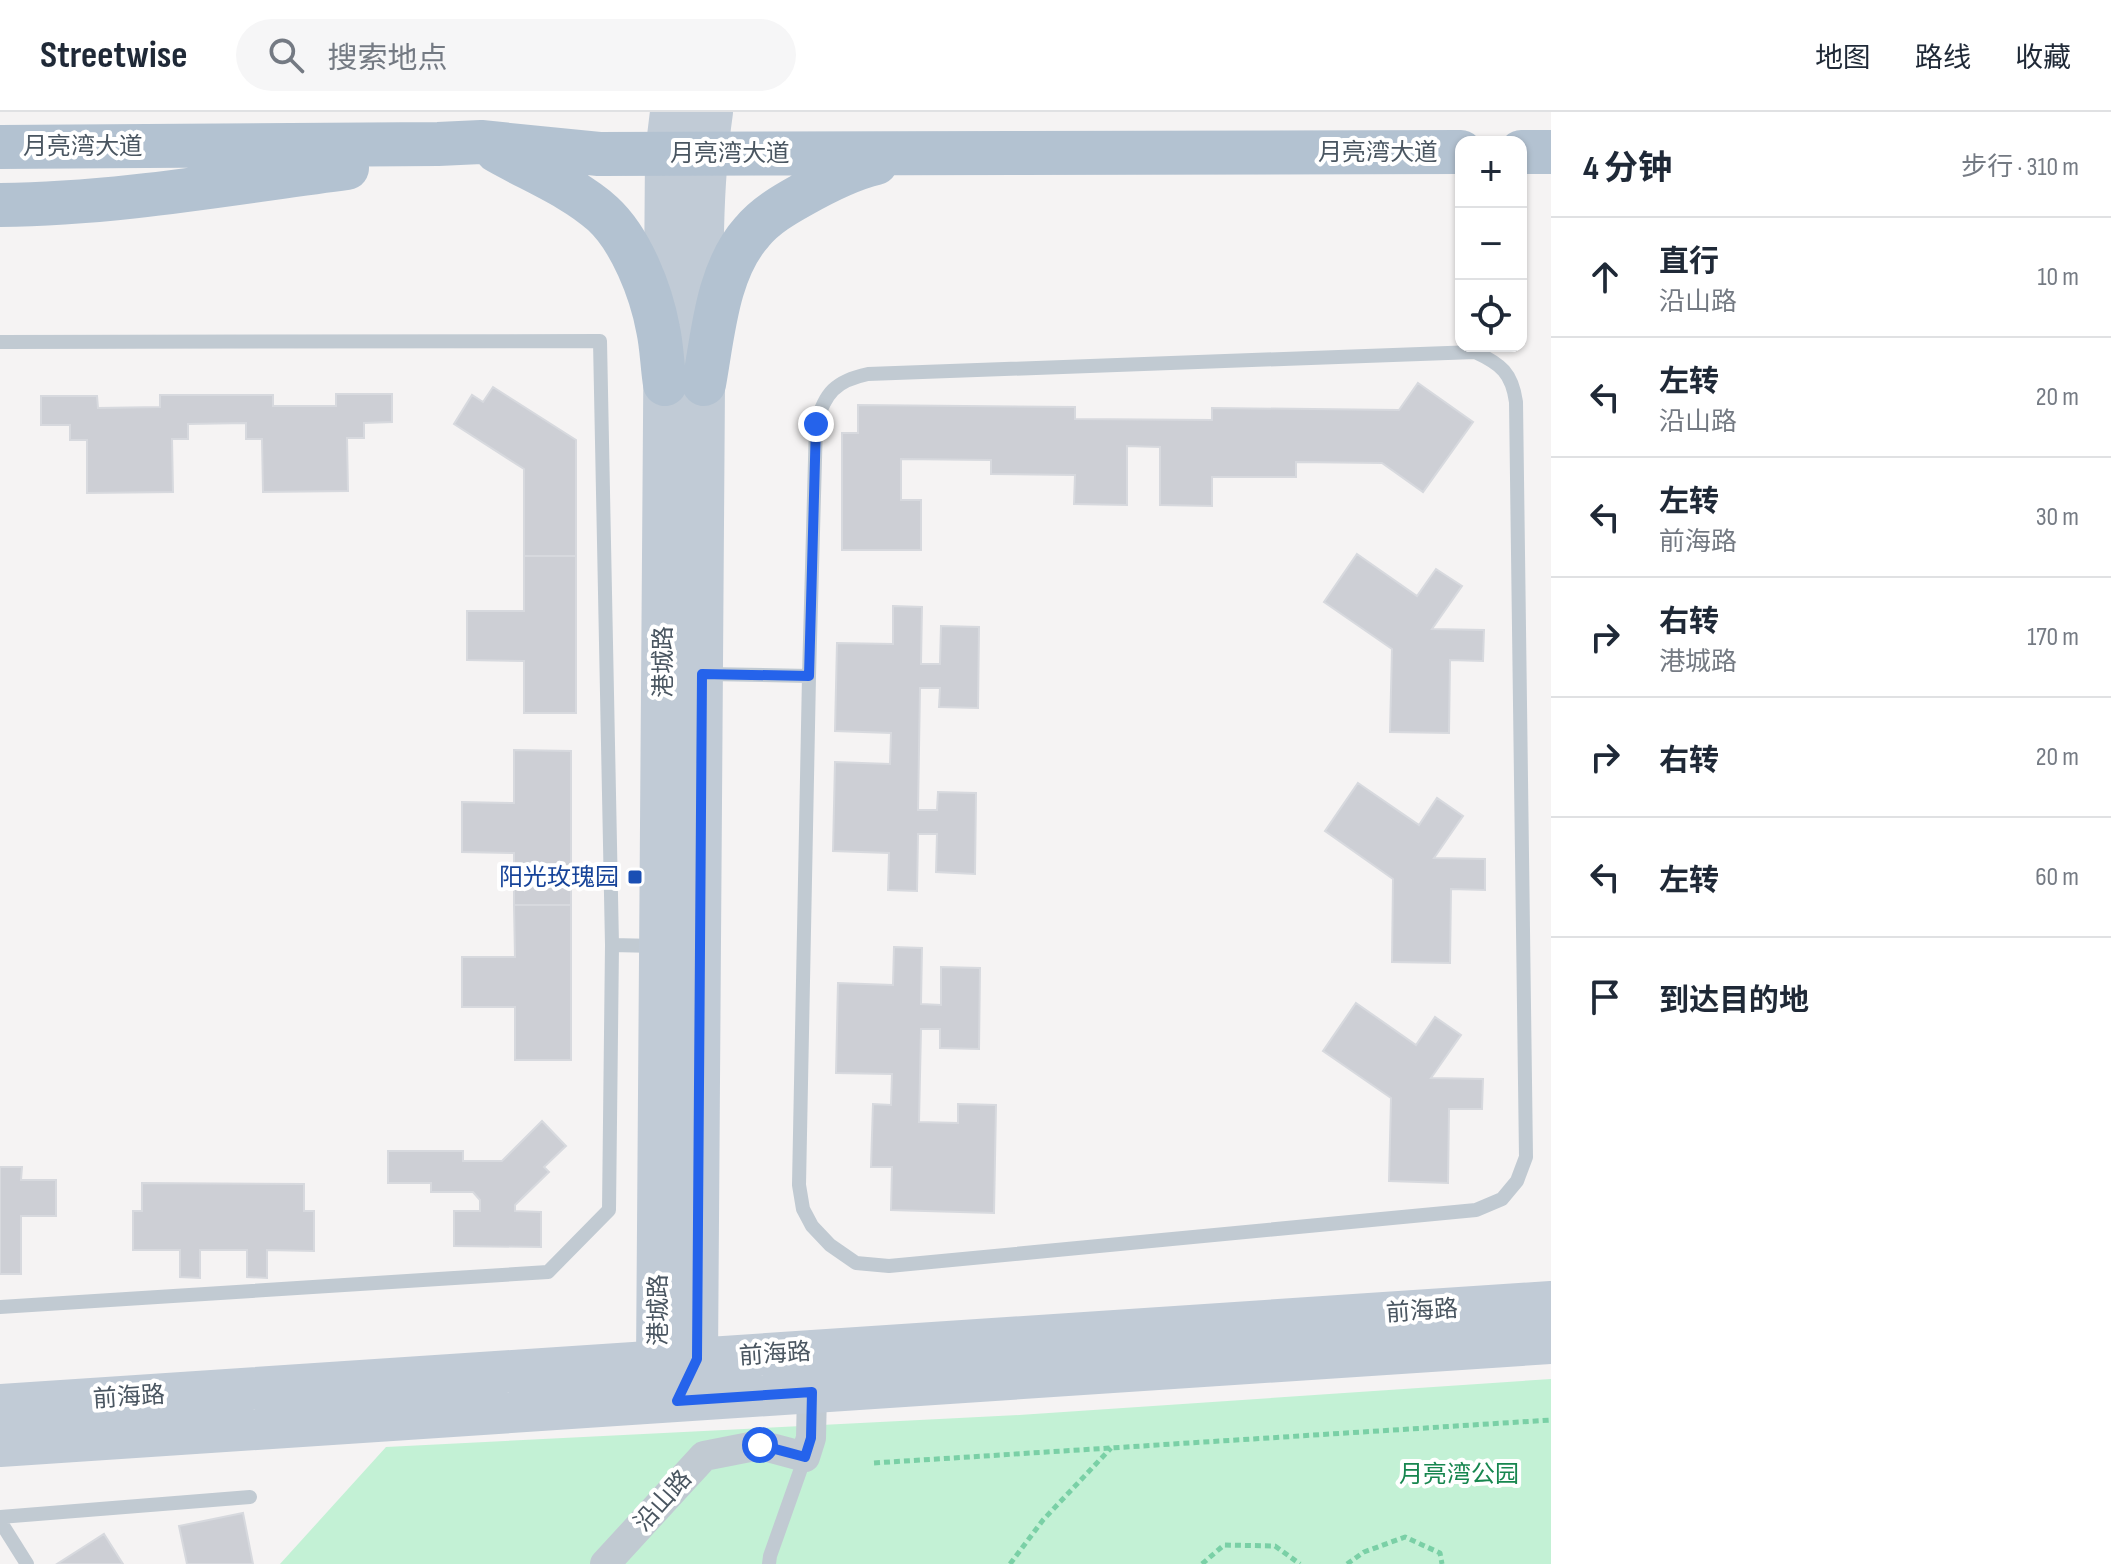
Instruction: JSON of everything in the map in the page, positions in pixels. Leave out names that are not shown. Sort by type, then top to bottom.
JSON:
[{"type":"main road","name":"月亮湾大道","points":[[0,147],[481,142],[599,154],[689,132],[938,152],[1455,152]]},
{"type":"main road","points":[[481,142],[572,191],[604,215],[628,246],[646,287],[658,328],[684,384]]},
{"type":"main road","points":[[19,205],[104,199],[381,164],[438,144]]},
{"type":"main road","points":[[684,384],[734,259],[752,232],[779,208],[822,183],[872,164],[938,152]]},
{"type":"main road","points":[[1527,152],[1551,152]]},
{"type":"street","name":"港城路","points":[[677,1401],[684,384],[703,245],[689,132]]},
{"type":"street","name":"前海路","points":[[0,1405],[1551,1302]]},
{"type":"street","name":"前海路","points":[[0,1446],[1551,1343]]},
{"type":"street","points":[[805,1457],[811,1438],[812,1392]]},
{"type":"street","name":"沿山路","points":[[605,1564],[704,1456],[760,1445],[805,1457]]},
{"type":"lane","points":[[0,342],[600,341],[612,945],[609,1210],[548,1272],[0,1307]]},
{"type":"lane","points":[[1475,352],[1494,361],[1506,374],[1514,389],[1516,402],[1526,1157],[1517,1181],[1502,1199],[1476,1210],[889,1266],[856,1263],[830,1245],[812,1226],[803,1209],[799,1185],[809,676],[816,424],[823,400],[836,387],[853,377],[1475,352]]},
{"type":"lane","points":[[682,673],[809,676]]},
{"type":"lane","points":[[612,945],[680,946]]},
{"type":"lane","points":[[769,1564],[805,1457]]},
{"type":"lane","points":[[27,1564],[0,1519],[250,1497]]},
{"type":"path","points":[[874,1463],[1551,1420]]},
{"type":"path","points":[[1010,1564],[1043,1520],[1111,1448]]},
{"type":"path","points":[[1347,1564],[1364,1552],[1405,1537],[1440,1553],[1442,1564]]},
{"type":"path","points":[[1202,1564],[1224,1545],[1275,1546],[1300,1564]]},
{"type":"green space","name":"月亮湾公园","points":[[1551,1379],[1551,1564],[280,1564],[386,1447],[1019,1415]]},
{"type":"building","points":[[1418,383],[1473,422],[1423,492],[1382,463],[1296,462],[1296,477],[1212,477],[1212,506],[1160,505],[1160,447],[1127,446],[1127,505],[1074,504],[1075,475],[991,474],[991,460],[901,459],[901,500],[921,500],[921,550],[842,550],[842,433],[858,433],[858,405],[1075,407],[1075,419],[1212,420],[1212,408],[1399,410]]},
{"type":"building","points":[[493,387],[576,440],[576,556],[524,556],[524,469],[454,424],[472,395],[483,402]]},
{"type":"building","points":[[336,394],[392,394],[392,422],[364,423],[364,438],[347,438],[348,491],[263,492],[262,439],[246,439],[246,423],[188,424],[188,439],[172,439],[173,492],[87,493],[87,440],[70,440],[70,425],[41,425],[41,396],[97,396],[98,408],[160,407],[160,395],[273,395],[273,406],[336,406]]},
{"type":"building","points":[[1357,554],[1417,596],[1436,569],[1462,586],[1432,629],[1484,630],[1483,661],[1450,660],[1449,733],[1390,732],[1392,649],[1324,602]]},
{"type":"building","points":[[524,556],[576,556],[576,713],[524,713],[524,661],[467,660],[467,611],[524,611]]},
{"type":"building","points":[[893,606],[922,607],[921,664],[940,664],[941,626],[979,627],[978,708],[939,707],[940,688],[920,688],[918,810],[937,810],[938,792],[976,793],[975,874],[936,872],[937,834],[918,834],[917,891],[888,890],[889,853],[833,851],[835,762],[890,764],[891,733],[835,731],[837,643],[893,644]]},
{"type":"building","points":[[514,750],[571,751],[571,905],[514,905],[514,853],[462,852],[462,802],[514,803]]},
{"type":"building","points":[[1358,783],[1419,825],[1437,798],[1463,816],[1434,858],[1485,859],[1485,890],[1451,889],[1450,963],[1392,962],[1393,879],[1325,831]]},
{"type":"building","points":[[514,905],[571,905],[571,1060],[515,1060],[515,1007],[462,1007],[462,957],[515,957]]},
{"type":"building","points":[[894,947],[922,948],[921,1004],[941,1005],[941,967],[980,968],[979,1049],[940,1048],[940,1029],[921,1029],[919,1122],[958,1123],[958,1104],[996,1105],[994,1213],[891,1210],[892,1167],[871,1167],[873,1104],[891,1105],[892,1074],[836,1073],[838,983],[893,985]]},
{"type":"building","points":[[1356,1003],[1416,1045],[1435,1017],[1461,1035],[1431,1078],[1483,1079],[1482,1109],[1449,1109],[1448,1183],[1389,1181],[1391,1098],[1323,1051]]},
{"type":"building","points":[[542,1121],[566,1146],[544,1167],[549,1172],[515,1205],[515,1211],[541,1212],[541,1247],[454,1246],[454,1211],[480,1211],[480,1200],[473,1192],[431,1192],[431,1183],[388,1183],[388,1151],[463,1151],[463,1161],[502,1161]]},
{"type":"building","points":[[0,1167],[22,1167],[21,1180],[56,1180],[56,1216],[21,1216],[21,1274],[0,1274]]},
{"type":"building","points":[[142,1183],[304,1184],[304,1211],[314,1211],[314,1251],[267,1250],[267,1278],[247,1277],[247,1250],[200,1250],[200,1278],[180,1277],[180,1250],[133,1250],[133,1211],[142,1211]]},
{"type":"building","points":[[243,1513],[253,1564],[187,1564],[179,1526]]},
{"type":"building","points":[[104,1534],[123,1564],[57,1564]]},
{"type":"place","name":"阳光玫瑰园","points":[[635,877]]},
{"type":"route","points":[[760,1445],[805,1457],[811,1438],[812,1392],[677,1401],[697,1359],[702,674],[809,676],[816,424]]}]
